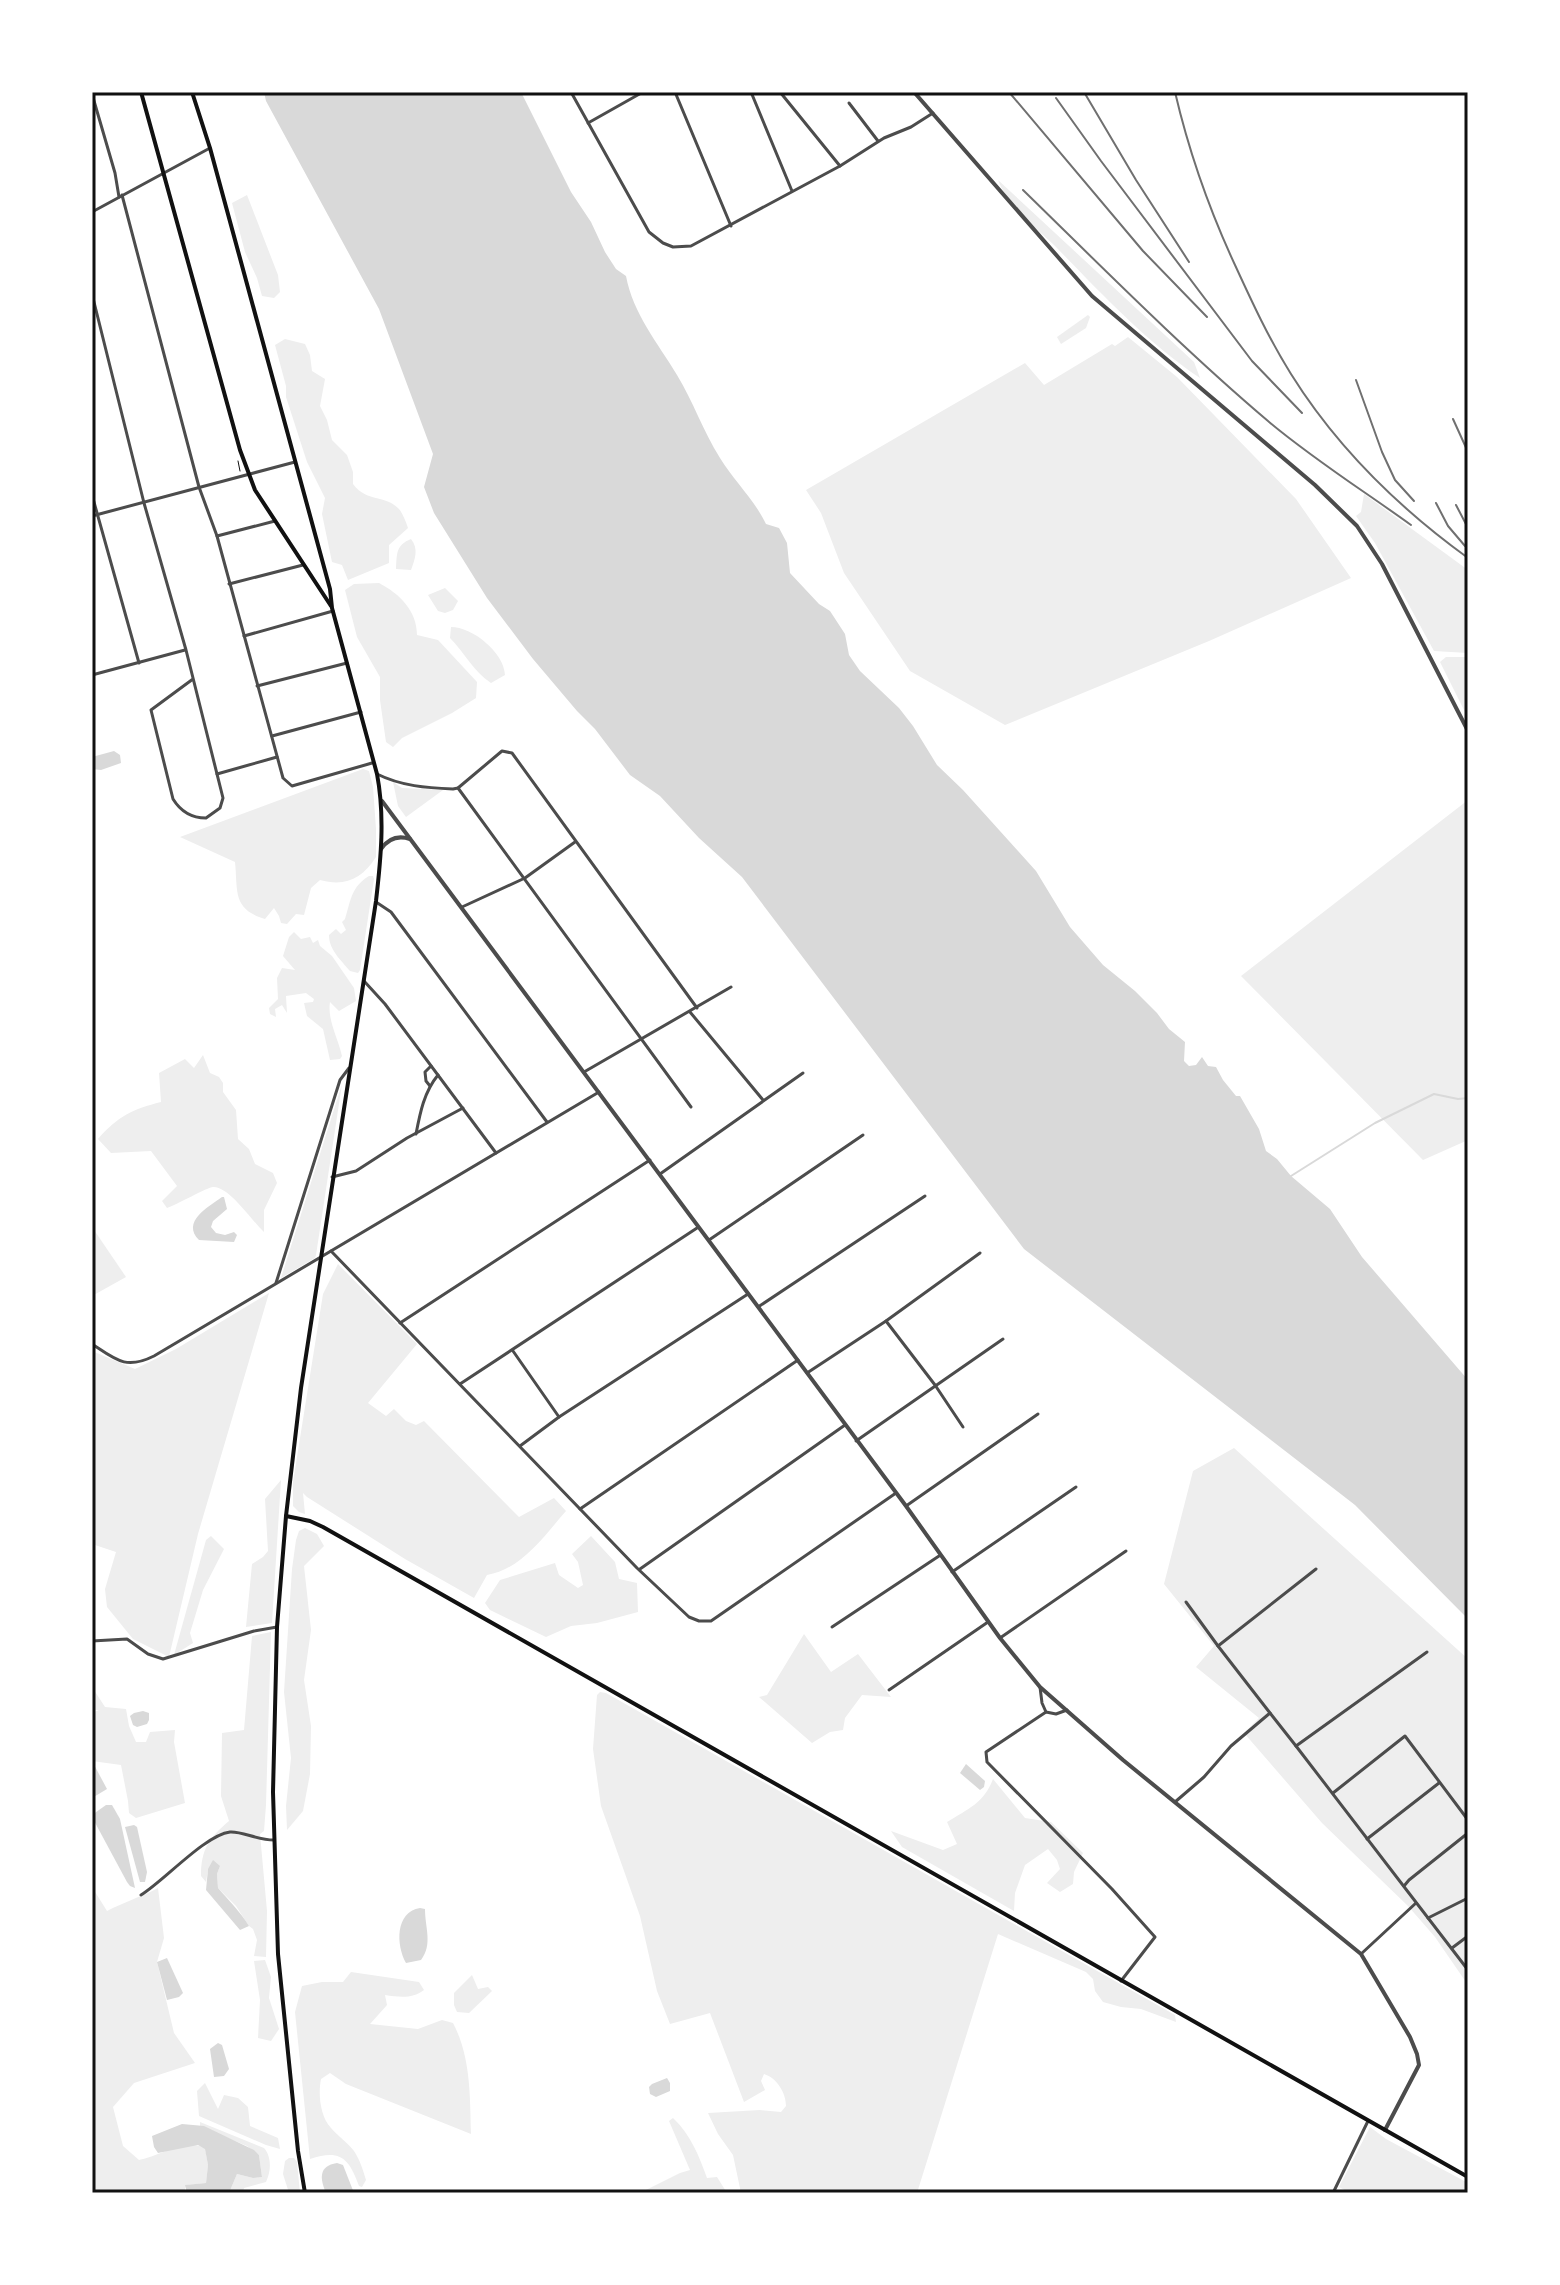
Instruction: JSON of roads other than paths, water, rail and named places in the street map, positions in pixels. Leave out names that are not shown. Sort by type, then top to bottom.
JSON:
[{"type":"main road","points":[[141,92],[248,473],[255,490],[333,609]]},
{"type":"main road","points":[[192,92],[330,589],[382,801],[376,901],[301,1388],[277,1627],[273,1744],[278,1954],[305,2193]]},
{"type":"main road","points":[[286,1516],[323,1527],[1468,2177]]},
{"type":"street","points":[[571,92],[649,232],[673,247],[691,246],[731,226],[840,166],[878,141],[911,127],[933,113]]},
{"type":"street","points":[[588,123],[643,92]]},
{"type":"street","points":[[675,92],[731,226]]},
{"type":"street","points":[[751,92],[792,191]]},
{"type":"street","points":[[780,92],[840,166]]},
{"type":"street","points":[[914,92],[1092,296],[1315,485],[1357,526],[1382,564],[1468,731]]},
{"type":"street","points":[[92,94],[199,487],[217,536],[283,778],[292,786],[374,763]]},
{"type":"street","points":[[849,103],[878,141]]},
{"type":"street","points":[[92,212],[210,148]]},
{"type":"street","points":[[92,294],[144,503],[186,650],[223,798],[220,808],[206,818],[190,816],[173,799],[151,710],[193,679]]},
{"type":"street","points":[[94,515],[295,462]]},
{"type":"street","points":[[92,495],[94,515],[139,663]]},
{"type":"street","points":[[217,536],[275,521]]},
{"type":"street","points":[[229,584],[305,564]]},
{"type":"street","points":[[244,636],[333,609]]},
{"type":"street","points":[[92,675],[186,650]]},
{"type":"street","points":[[257,686],[348,662]]},
{"type":"street","points":[[272,736],[361,712]]},
{"type":"street","points":[[377,774],[421,787],[458,788],[502,751],[512,753],[697,1008]]},
{"type":"street","points":[[217,774],[277,757]]},
{"type":"street","points":[[458,788],[691,1107]]},
{"type":"street","points":[[382,801],[906,1506],[988,1622],[1040,1687],[1361,1954],[1410,2037],[1419,2065],[1385,2130]]},
{"type":"street","points":[[381,849],[394,838],[412,840]]},
{"type":"street","points":[[462,907],[525,878],[575,842]]},
{"type":"street","points":[[376,901],[391,912],[547,1122]]},
{"type":"street","points":[[364,981],[385,1004],[496,1153]]},
{"type":"street","points":[[584,1072],[731,987]]},
{"type":"street","points":[[690,1012],[763,1100]]},
{"type":"street","points":[[276,1283],[340,1080],[351,1066]]},
{"type":"street","points":[[430,1086],[425,1072],[431,1066]]},
{"type":"street","points":[[660,1174],[803,1073]]},
{"type":"street","points":[[416,1134],[421,1108],[438,1075]]},
{"type":"street","points":[[92,1344],[119,1361],[141,1363],[268,1291],[276,1283],[599,1092]]},
{"type":"street","points":[[332,1177],[356,1171],[464,1108]]},
{"type":"street","points":[[709,1240],[863,1135]]},
{"type":"street","points":[[400,1323],[650,1160]]},
{"type":"street","points":[[758,1307],[925,1196]]},
{"type":"street","points":[[460,1384],[699,1227]]},
{"type":"street","points":[[331,1251],[580,1509],[689,1617],[711,1621],[896,1493]]},
{"type":"street","points":[[807,1373],[980,1253]]},
{"type":"street","points":[[520,1446],[559,1417],[748,1294]]},
{"type":"street","points":[[886,1321],[963,1427]]},
{"type":"street","points":[[856,1441],[1003,1339]]},
{"type":"street","points":[[512,1350],[559,1417]]},
{"type":"street","points":[[580,1509],[798,1360]]},
{"type":"street","points":[[906,1506],[1038,1414]]},
{"type":"street","points":[[640,1569],[845,1425]]},
{"type":"street","points":[[952,1572],[1076,1487]]},
{"type":"street","points":[[1000,1638],[1126,1551]]},
{"type":"street","points":[[832,1627],[940,1555]]},
{"type":"street","points":[[1218,1646],[1316,1569]]},
{"type":"street","points":[[1186,1602],[1468,1970]]},
{"type":"street","points":[[889,1690],[988,1622]]},
{"type":"street","points":[[92,1641],[127,1639],[148,1654],[163,1659],[277,1627]]},
{"type":"street","points":[[1296,1746],[1427,1652]]},
{"type":"street","points":[[1040,1687],[1046,1712]]},
{"type":"street","points":[[1067,1710],[1056,1714],[1046,1712],[986,1752],[987,1762],[1155,1937],[1121,1981]]},
{"type":"street","points":[[1175,1802],[1204,1777],[1231,1746],[1270,1713]]},
{"type":"street","points":[[1332,1793],[1405,1736],[1468,1820]]},
{"type":"street","points":[[1367,1839],[1439,1783]]},
{"type":"street","points":[[141,1895],[196,1850],[222,1834],[238,1833],[274,1840]]},
{"type":"street","points":[[1404,1886],[1468,1833]]},
{"type":"street","points":[[1428,1918],[1468,1898]]},
{"type":"street","points":[[1361,1954],[1416,1903]]},
{"type":"street","points":[[1452,1948],[1468,1936]]},
{"type":"street","points":[[1333,2193],[1368,2121]]},
{"type":"waterway","points":[[1291,1176],[1375,1123],[1434,1094],[1468,1098]]},
{"type":"railway","points":[[1009,92],[1143,251],[1207,317]]},
{"type":"railway","points":[[1084,92],[1189,262]]},
{"type":"railway","points":[[1175,92],[1193,158],[1217,223],[1261,320],[1291,374],[1328,426],[1370,474],[1442,539],[1468,558]]},
{"type":"railway","points":[[1056,98],[1252,361],[1302,413]]},
{"type":"railway","points":[[1023,190],[1174,336],[1268,421],[1411,525]]},
{"type":"railway","points":[[1356,380],[1395,480],[1414,501]]},
{"type":"railway","points":[[1453,419],[1468,452]]},
{"type":"railway","points":[[1436,503],[1448,526],[1465,546]]},
{"type":"railway","points":[[1456,505],[1468,528]]}]
